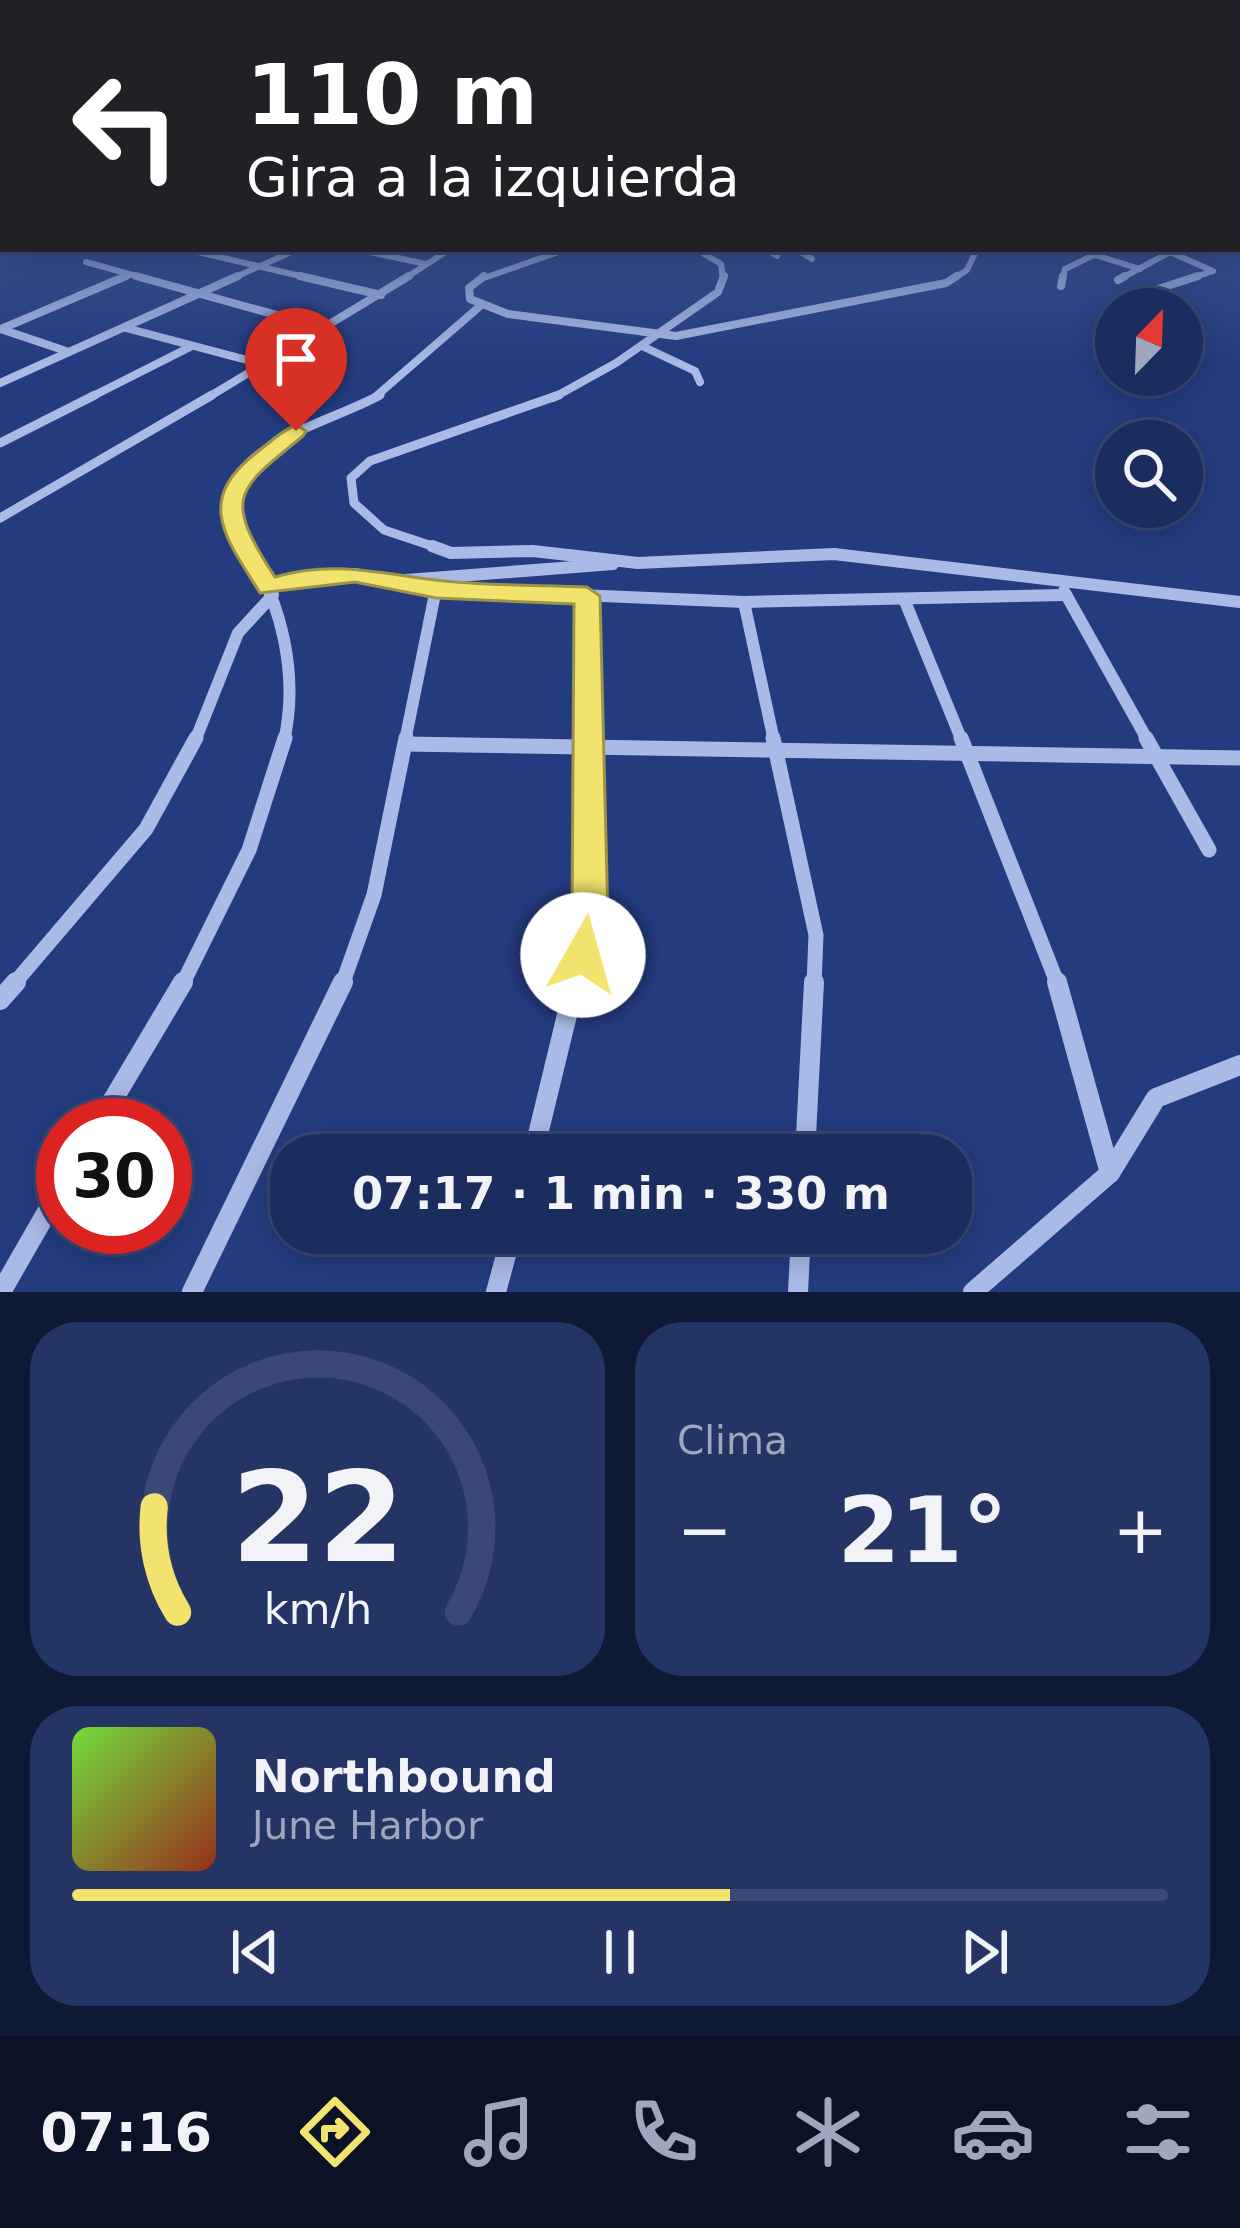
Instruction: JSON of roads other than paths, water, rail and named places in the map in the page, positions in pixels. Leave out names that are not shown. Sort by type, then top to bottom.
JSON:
[{"type":"street","points":[[197,252],[382,296]]},
{"type":"street","points":[[0,383],[291,252]]},
{"type":"street","points":[[370,252],[426,264]]},
{"type":"street","points":[[0,518],[382,296],[445,252]]},
{"type":"street","points":[[479,307],[469,288],[477,279],[558,252]]},
{"type":"street","points":[[638,563],[533,550],[451,553],[384,530],[354,503],[349,488],[356,470],[370,461],[537,406],[642,346],[718,292],[724,277],[721,264],[700,252]]},
{"type":"street","points":[[771,252],[777,256]]},
{"type":"street","points":[[801,252],[812,259]]},
{"type":"street","points":[[115,1098],[175,1000],[260,819],[289,689],[271,591],[239,540],[230,496],[238,477],[296,431],[392,389],[444,334],[479,307],[658,334],[695,334],[946,283],[967,270],[976,252]]},
{"type":"street","points":[[1061,286],[1065,269],[1100,252]]},
{"type":"street","points":[[1118,280],[1164,252]]},
{"type":"street","points":[[1161,288],[1213,271],[1171,252]]},
{"type":"street","points":[[1094,255],[1140,268]]},
{"type":"street","points":[[86,262],[326,329]]},
{"type":"street","points":[[1,329],[128,275]]},
{"type":"street","points":[[125,327],[266,365]]},
{"type":"street","points":[[1,329],[69,352]]},
{"type":"street","points":[[0,443],[192,346]]},
{"type":"street","points":[[642,346],[695,371],[700,382]]},
{"type":"street","points":[[399,580],[489,569],[834,554],[1234,600],[1240,616]]},
{"type":"street","points":[[0,1000],[146,829],[194,744],[238,633],[271,591],[322,575],[399,580],[436,589],[744,602],[1062,595]]},
{"type":"street","points":[[1062,595],[1070,579]]},
{"type":"street","points":[[192,1292],[348,973],[374,896],[436,589]]},
{"type":"street","points":[[1062,595],[1209,850]]},
{"type":"street","points":[[538,1134],[590,920],[587,596]]},
{"type":"street","points":[[904,599],[1052,962],[1111,1173]]},
{"type":"street","points":[[744,602],[816,935],[806,1134]]},
{"type":"street","points":[[406,744],[1240,758]]},
{"type":"street","points":[[973,1292],[1111,1173],[1156,1098],[1240,1065]]},
{"type":"street","points":[[1,1292],[36,1231]]},
{"type":"street","points":[[496,1292],[506,1254]]},
{"type":"street","points":[[798,1292],[800,1254]]}]
